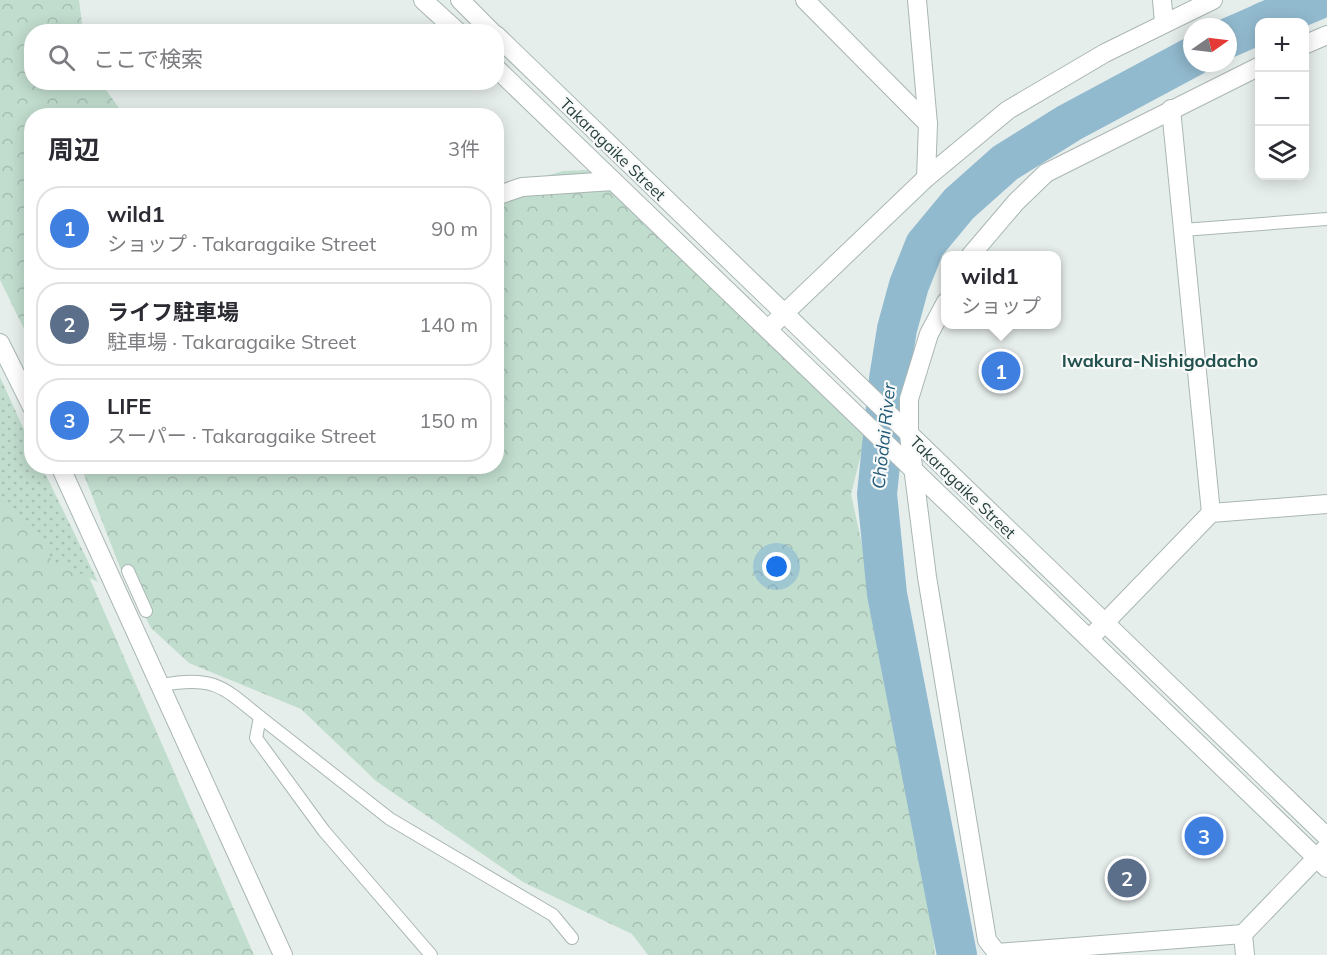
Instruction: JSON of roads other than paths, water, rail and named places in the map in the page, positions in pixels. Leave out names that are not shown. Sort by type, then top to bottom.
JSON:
[{"type":"street","points":[[423,0],[449,24]]},
{"type":"street","points":[[460,0],[484,24]]},
{"type":"street","points":[[805,0],[928,124]]},
{"type":"street","points":[[917,0],[928,124],[926,178]]},
{"type":"street","points":[[1162,0],[1164,22]]},
{"type":"street","points":[[768,329],[781,313],[926,178],[1008,110],[1105,53],[1164,22],[1213,0]]},
{"type":"street","points":[[1309,43],[1327,35]]},
{"type":"street","name":"Takaragaike Street","points":[[504,43],[781,313],[1327,837]]},
{"type":"street","points":[[973,251],[1016,202],[1047,173],[1255,68]]},
{"type":"street","name":"Takaragaike Street","points":[[504,76],[914,472],[1324,858]]},
{"type":"street","points":[[1172,109],[1211,513]]},
{"type":"street","points":[[504,193],[522,187],[613,181]]},
{"type":"street","points":[[941,310],[929,334],[909,399],[903,429],[914,472],[927,577],[987,940],[997,953],[1243,934],[1324,858]]},
{"type":"street","points":[[0,343],[24,391]]},
{"type":"street","points":[[64,474],[283,955]]},
{"type":"street","points":[[1090,638],[1211,513],[1327,504]]},
{"type":"street","points":[[1243,934],[1245,955]]},
{"type":"lane","points":[[1183,230],[1327,219]]},
{"type":"lane","points":[[128,571],[146,611]]},
{"type":"lane","points":[[161,686],[191,680],[212,683],[260,717],[390,819],[553,915],[572,938]]},
{"type":"lane","points":[[260,717],[256,738],[324,831],[431,955]]},
{"type":"waterway","name":"Chōdai River","points":[[1274,18],[1317,0]]},
{"type":"waterway","name":"Chōdai River","points":[[1237,34],[1255,26]]},
{"type":"waterway","name":"Chōdai River","points":[[957,955],[887,594],[877,494],[889,379],[897,329],[909,285],[925,245],[959,204],[1005,163],[1069,123],[1183,62]]},
{"type":"place","name":"wild1","points":[[1001,371]]},
{"type":"place","name":"LIFE","points":[[1204,836]]},
{"type":"place","name":"ライフ駐車場","points":[[1127,878]]},
{"type":"district","name":"Iwakura-Nishigodacho","points":[[1160,361]]}]
